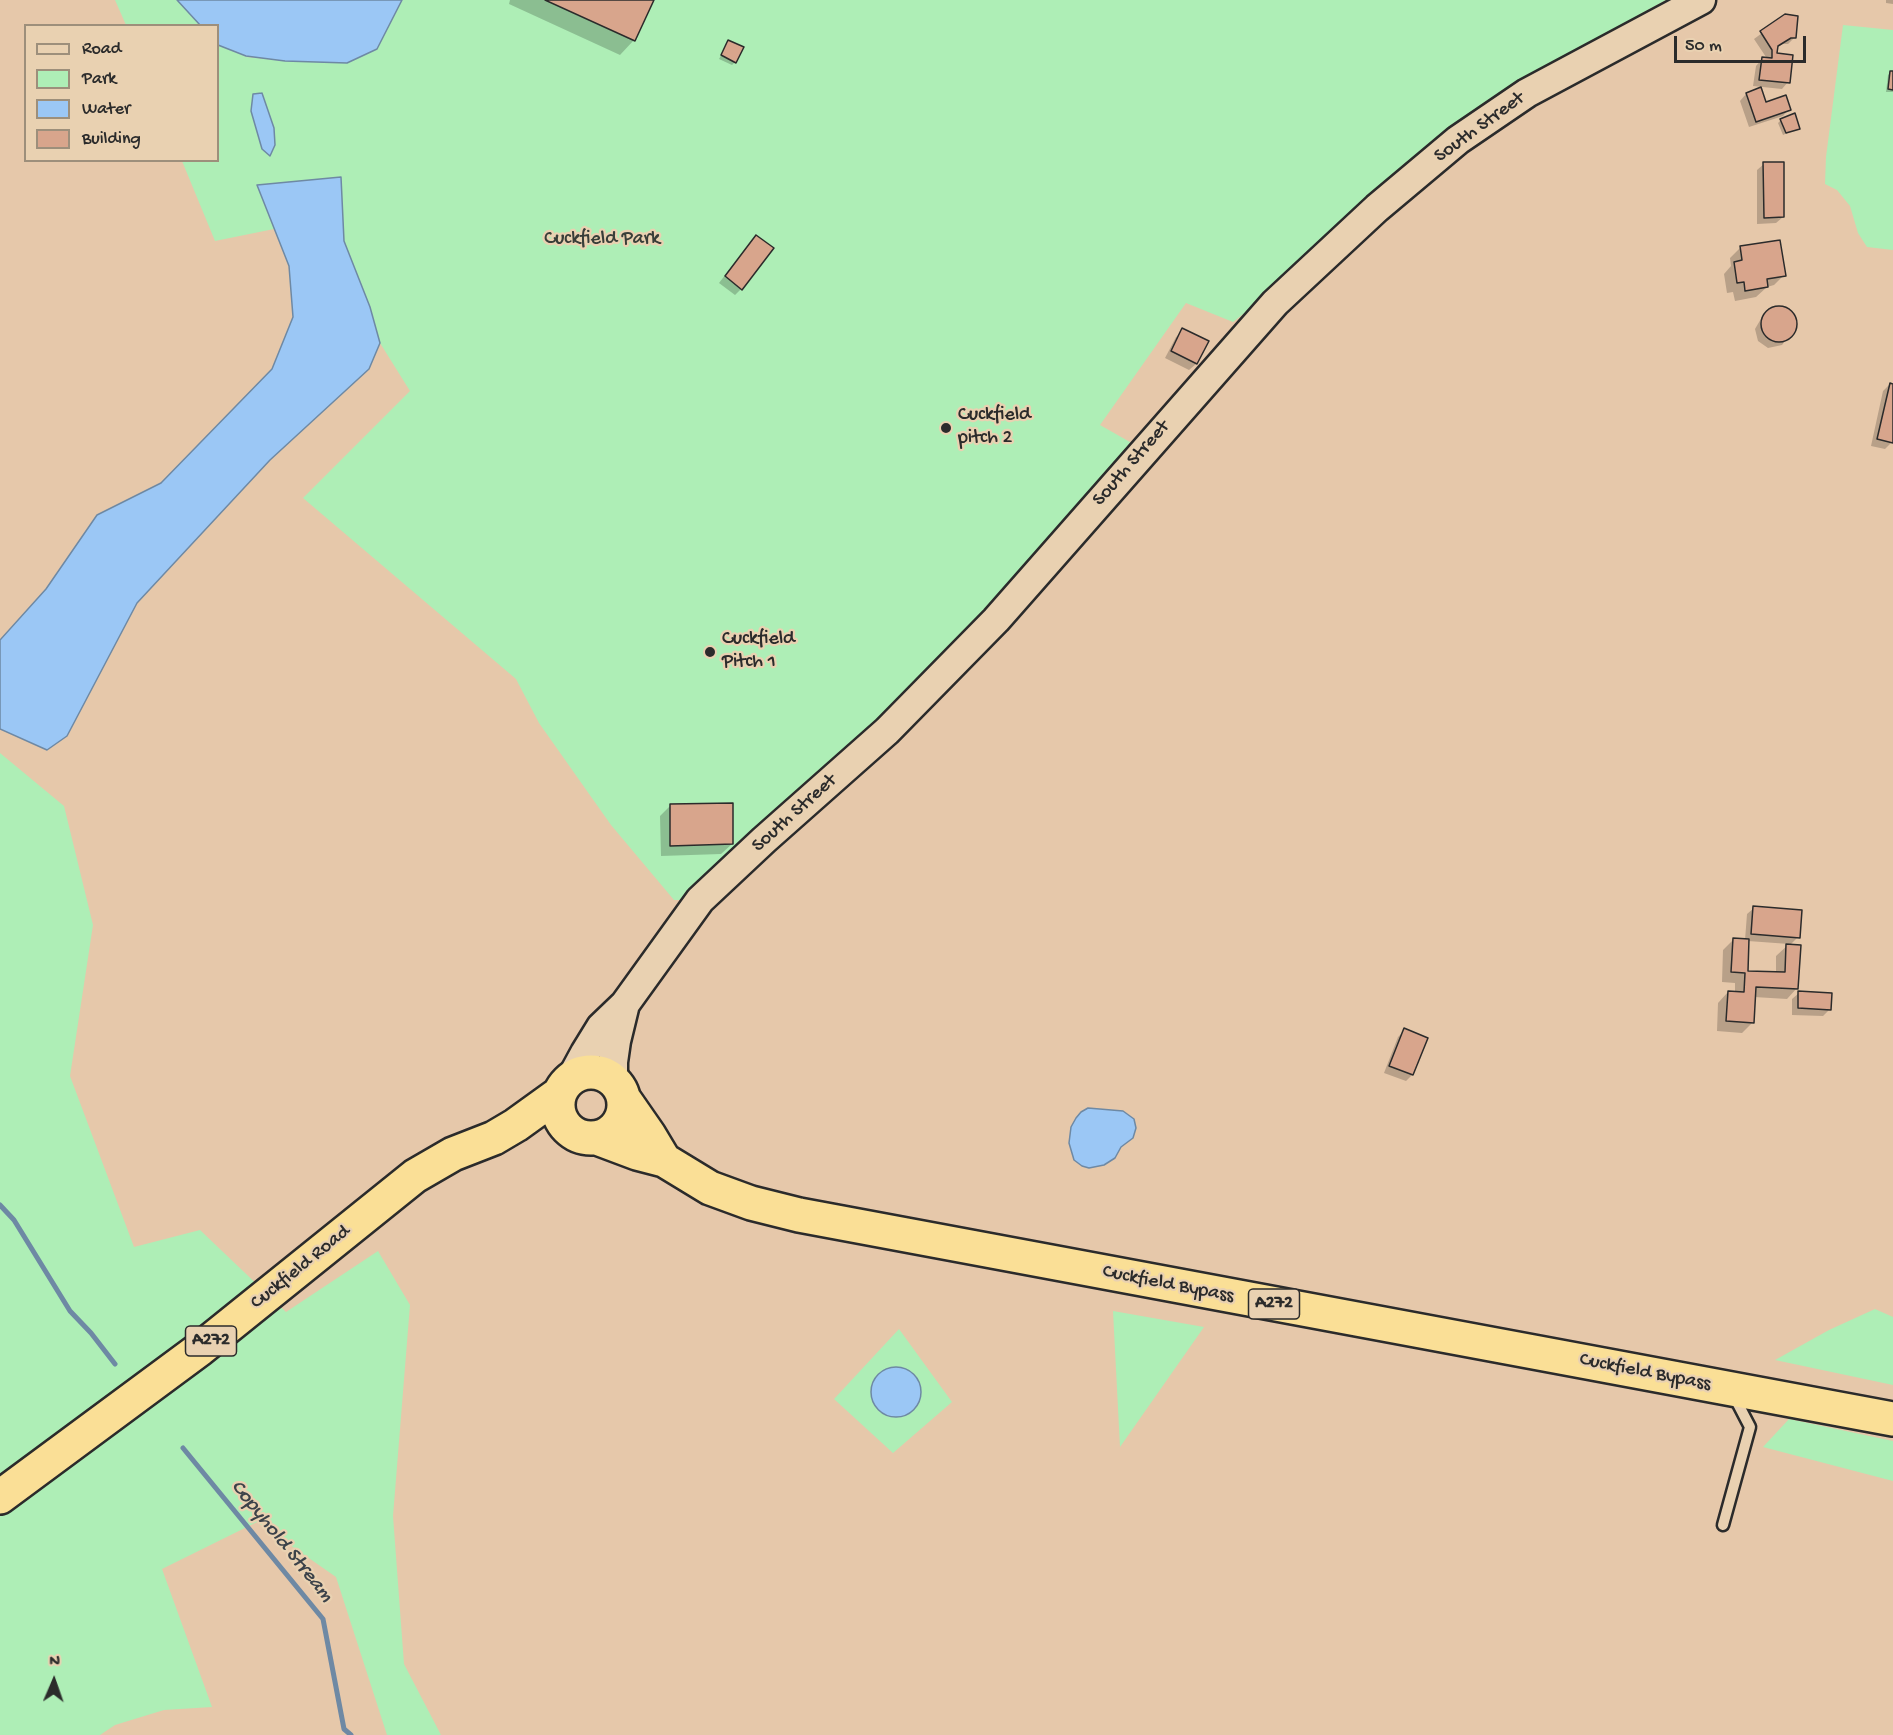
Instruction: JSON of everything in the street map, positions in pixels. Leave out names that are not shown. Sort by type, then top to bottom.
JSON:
[{"type":"highway","points":[[582,1073],[603,1074],[618,1089],[624,1110],[621,1120],[607,1135],[586,1137],[569,1131],[557,1109],[566,1086],[582,1073]]},
{"type":"highway","name":"Cuckfield Road","points":[[0,1497],[200,1349],[415,1176],[453,1154],[494,1138],[516,1125],[566,1086]]},
{"type":"highway","name":"Cuckfield Bypass","points":[[618,1089],[664,1160]]},
{"type":"highway","name":"Cuckfield Road","points":[[494,1138],[586,1137]]},
{"type":"highway","name":"Cuckfield Bypass","points":[[586,1137],[664,1160],[710,1188],[751,1203],[799,1215],[1893,1419]]},
{"type":"main road","name":"South Street","points":[[566,1086],[602,1027],[625,1004],[700,900],[764,840],[887,732],[996,620],[1275,303],[1368,216],[1458,140],[1527,93],[1701,0]]},
{"type":"main road","name":"South Street","points":[[618,1089],[613,1062],[625,1004]]},
{"type":"lane","points":[[1723,1525],[1750,1426],[1737,1402],[1739,1391]]},
{"type":"green space","points":[[115,0],[177,0],[199,24],[126,24]]},
{"type":"green space","name":"Cuckfield Park","points":[[402,0],[1666,0],[1507,88],[1440,135],[1353,209],[1260,301],[1233,322],[1186,303],[1100,425],[1144,450],[700,900],[674,900],[611,825],[539,723],[516,679],[303,498],[410,391],[380,343],[370,307],[344,241],[341,177],[257,185],[274,229],[215,241],[182,162],[219,162],[219,45],[247,57],[347,63],[377,49]]},
{"type":"green space","points":[[1843,25],[1893,30],[1893,250],[1867,247],[1858,233],[1850,206],[1837,190],[1825,184],[1826,157]]},
{"type":"green space","points":[[0,753],[64,806],[93,925],[70,1076],[134,1247],[200,1230],[286,1312],[378,1251],[410,1305],[393,1516],[404,1664],[441,1735],[387,1735],[336,1577],[257,1522],[162,1569],[212,1707],[164,1710],[115,1725],[100,1735],[0,1735]]},
{"type":"green space","points":[[1875,1309],[1893,1317],[1893,1385],[1775,1360],[1829,1330]]},
{"type":"green space","points":[[1113,1311],[1204,1327],[1120,1447]]},
{"type":"green space","points":[[899,1329],[952,1402],[893,1453],[834,1399]]},
{"type":"green space","points":[[1789,1419],[1893,1441],[1893,1481],[1763,1447]]},
{"type":"water","points":[[177,0],[402,0],[377,49],[347,63],[285,61],[246,56],[219,45],[219,24],[199,24]]},
{"type":"water","points":[[262,93],[274,128],[275,145],[270,156],[262,149],[251,111],[253,94]]},
{"type":"water","points":[[341,177],[344,241],[370,307],[380,343],[369,369],[270,460],[137,603],[67,736],[47,750],[0,729],[0,640],[46,589],[97,515],[161,483],[272,369],[293,317],[289,266],[257,185]]},
{"type":"water","points":[[1088,1108],[1123,1111],[1134,1119],[1136,1128],[1133,1138],[1121,1147],[1115,1158],[1104,1165],[1089,1168],[1074,1160],[1069,1143],[1071,1127],[1081,1112]]},
{"type":"water","points":[[891,1367],[901,1367],[914,1374],[921,1387],[921,1397],[914,1410],[901,1417],[891,1417],[882,1413],[875,1406],[871,1397],[871,1387],[875,1378],[882,1371]]},
{"type":"building","points":[[545,0],[654,0],[635,41]]},
{"type":"building","points":[[1785,14],[1798,16],[1796,38],[1791,38],[1778,46],[1777,53],[1793,55],[1790,83],[1759,80],[1762,57],[1772,58],[1772,50],[1760,31]]},
{"type":"building","points":[[728,40],[744,47],[736,63],[721,55]]},
{"type":"building","points":[[1890,71],[1893,71],[1893,90],[1888,89]]},
{"type":"building","points":[[1761,87],[1766,102],[1786,95],[1791,110],[1756,122],[1746,93]]},
{"type":"building","points":[[1795,113],[1800,129],[1786,133],[1780,119]]},
{"type":"building","points":[[1763,162],[1784,162],[1784,217],[1764,218]]},
{"type":"building","points":[[756,235],[774,248],[742,290],[725,276]]},
{"type":"building","points":[[1780,240],[1786,276],[1767,279],[1768,287],[1745,291],[1744,282],[1737,283],[1734,262],[1742,260],[1740,246]]},
{"type":"building","points":[[1779,306],[1791,312],[1797,324],[1791,336],[1779,342],[1767,336],[1761,324],[1767,312]]},
{"type":"building","points":[[1182,328],[1209,341],[1197,364],[1171,351]]},
{"type":"building","points":[[1890,383],[1893,384],[1893,443],[1877,439]]},
{"type":"building","points":[[733,803],[733,844],[670,846],[670,804]]},
{"type":"building","points":[[1753,906],[1802,910],[1800,938],[1751,934]]},
{"type":"building","points":[[1733,938],[1749,939],[1748,971],[1785,972],[1786,944],[1801,945],[1798,989],[1756,987],[1754,1023],[1726,1021],[1728,991],[1744,992],[1745,973],[1731,972]]},
{"type":"building","points":[[1798,991],[1832,993],[1831,1010],[1798,1008]]},
{"type":"building","points":[[1404,1028],[1428,1038],[1413,1075],[1389,1066]]},
{"type":"waterway","name":"Copyhold Stream","points":[[0,1205],[14,1220],[70,1311],[115,1364]]},
{"type":"waterway","name":"Copyhold Stream","points":[[183,1448],[323,1619],[344,1729],[351,1735]]},
{"type":"place","name":"Cuckfield pitch 2","points":[[946,428]]},
{"type":"place","name":"Cuckfield Pitch 1","points":[[710,652]]}]
